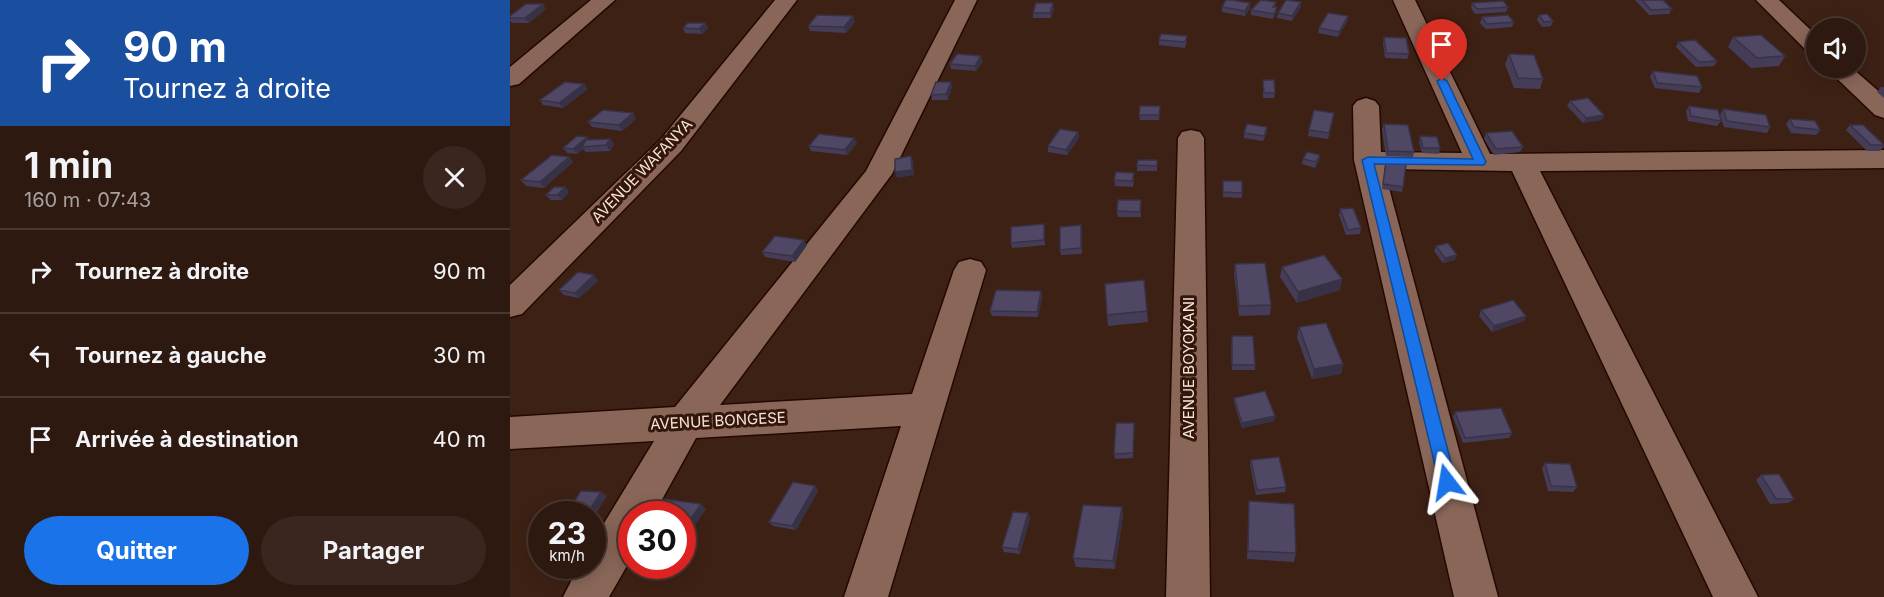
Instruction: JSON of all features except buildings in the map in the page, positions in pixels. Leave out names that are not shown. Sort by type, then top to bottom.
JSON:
[{"type":"street","points":[[510,79],[604,0]]},
{"type":"street","name":"AVENUE WAFANYA","points":[[510,305],[671,145],[786,0]]},
{"type":"street","points":[[640,501],[685,423],[878,174],[966,0]]},
{"type":"street","points":[[1404,0],[1480,162]]},
{"type":"street","points":[[1767,0],[1806,37]]},
{"type":"street","points":[[1849,78],[1884,110]]},
{"type":"street","points":[[1366,106],[1368,160],[1476,597]]},
{"type":"street","name":"AVENUE BOYOKANI","points":[[1188,597],[1191,138]]},
{"type":"street","points":[[1368,160],[1522,163],[1884,159]]},
{"type":"street","points":[[1522,163],[1736,597]]},
{"type":"street","points":[[866,597],[970,270]]},
{"type":"street","name":"AVENUE BONGESE","points":[[510,433],[926,409]]},
{"type":"street","points":[[585,597],[618,539]]},
{"type":"route","points":[[1442,81],[1480,162],[1368,160],[1447,482]]}]
